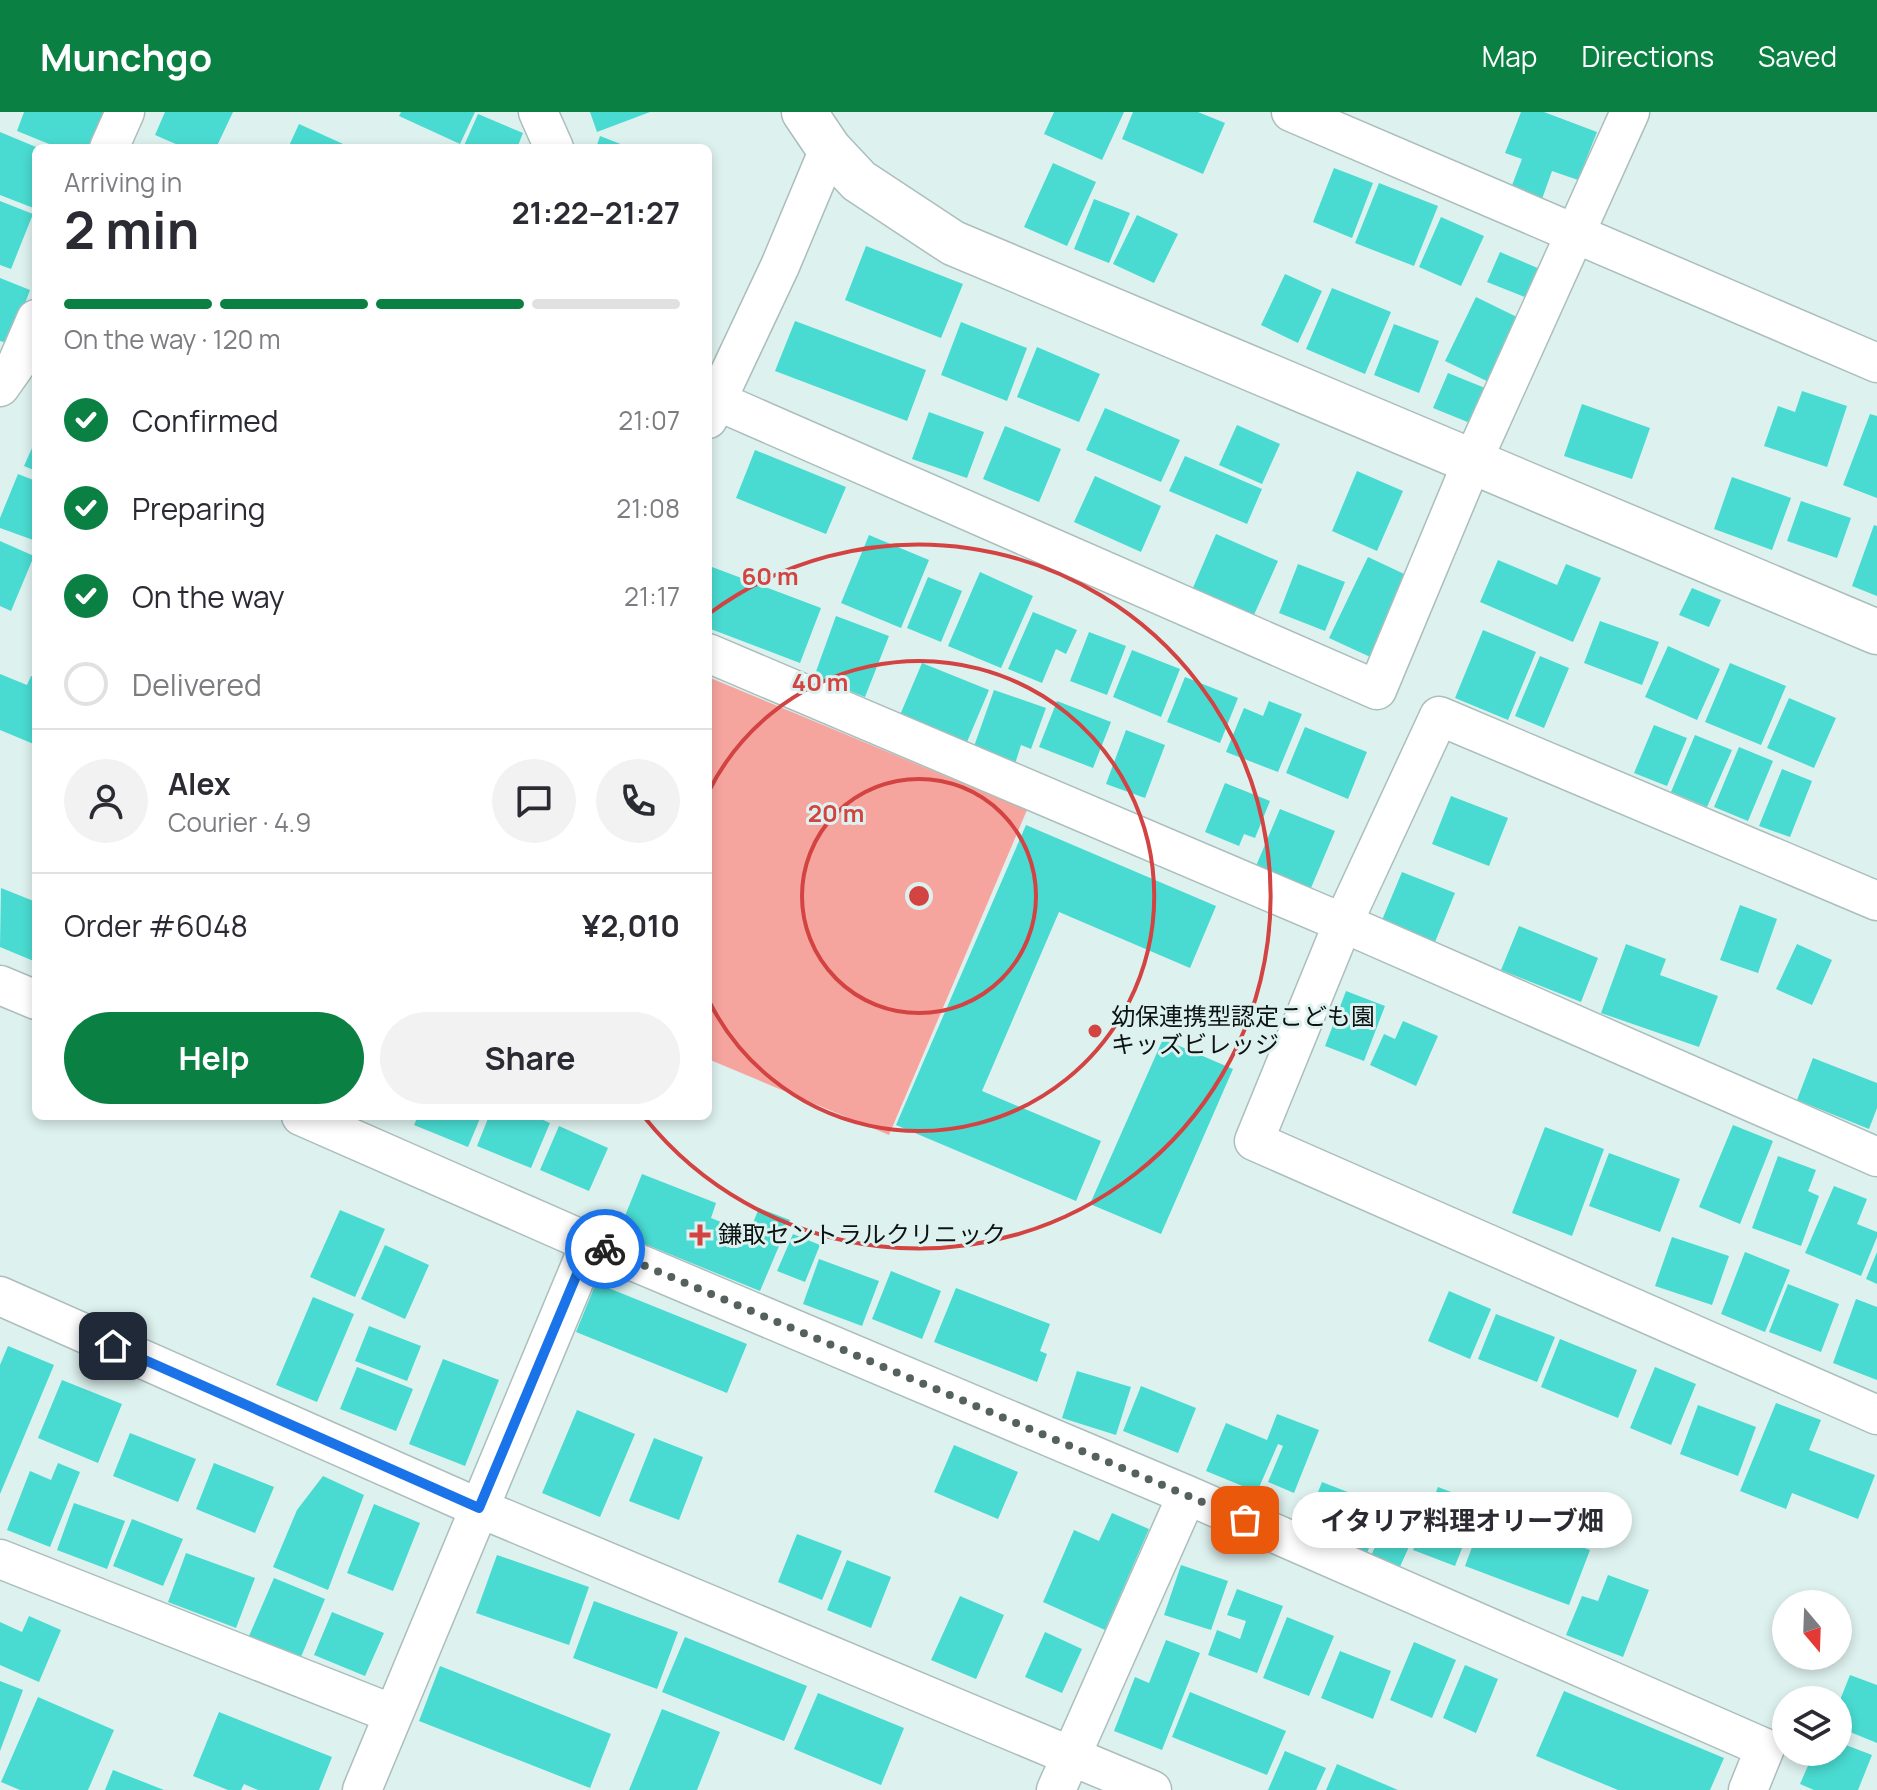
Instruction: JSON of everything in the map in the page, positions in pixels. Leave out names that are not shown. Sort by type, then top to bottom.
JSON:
[{"type":"street","points":[[538,112],[552,144]]},
{"type":"street","points":[[804,112],[829,149],[859,181],[953,243],[1877,632]]},
{"type":"street","points":[[1291,112],[1877,363]]},
{"type":"street","points":[[712,405],[1377,690],[1473,460],[1630,112]]},
{"type":"street","points":[[712,403],[780,266],[829,149]]},
{"type":"street","points":[[18,374],[32,331]]},
{"type":"street","points":[[712,655],[1343,923],[1877,1157]]},
{"type":"street","points":[[1877,901],[1439,716],[1343,923],[1254,1141],[1877,1415]]},
{"type":"street","points":[[0,985],[32,998]]},
{"type":"street","points":[[310,1120],[590,1243],[1187,1495],[1765,1748],[1748,1790]]},
{"type":"street","points":[[362,1790],[590,1243]]},
{"type":"street","points":[[0,1296],[479,1508],[1152,1790]]},
{"type":"street","points":[[1056,1790],[1187,1495]]},
{"type":"street","points":[[0,1559],[393,1714]]},
{"type":"shaded area","points":[[712,679],[1027,810],[889,1135],[712,1061]]},
{"type":"building","points":[[24,112],[106,112],[94,144],[49,144],[17,131]]},
{"type":"building","points":[[165,112],[233,112],[218,144],[176,144],[155,135]]},
{"type":"building","points":[[401,112],[475,112],[460,144],[399,116]]},
{"type":"building","points":[[590,112],[650,112],[597,132]]},
{"type":"building","points":[[1054,112],[1124,112],[1102,160],[1044,134]]},
{"type":"building","points":[[1133,112],[1198,112],[1225,123],[1203,174],[1122,139]]},
{"type":"building","points":[[1521,112],[1544,112],[1597,132],[1578,180],[1552,171],[1542,199],[1511,188],[1522,159],[1505,153]]},
{"type":"building","points":[[478,114],[523,133],[519,144],[465,144]]},
{"type":"building","points":[[299,124],[343,144],[290,144]]},
{"type":"building","points":[[0,132],[32,145],[32,207],[0,195]]},
{"type":"building","points":[[600,136],[621,144],[597,144]]},
{"type":"building","points":[[1053,163],[1096,182],[1067,246],[1024,227]]},
{"type":"building","points":[[1334,168],[1373,183],[1352,238],[1313,222]]},
{"type":"building","points":[[1379,183],[1438,206],[1414,266],[1355,243]]},
{"type":"building","points":[[1094,199],[1130,213],[1109,263],[1074,249]]},
{"type":"building","points":[[0,201],[32,214],[32,216],[11,269],[0,265]]},
{"type":"building","points":[[1137,215],[1178,234],[1154,283],[1113,264]]},
{"type":"building","points":[[1441,217],[1484,236],[1461,286],[1419,267]]},
{"type":"building","points":[[866,246],[963,284],[941,338],[845,300]]},
{"type":"building","points":[[1500,252],[1540,269],[1527,298],[1487,282]]},
{"type":"building","points":[[1285,274],[1322,291],[1298,343],[1261,325]]},
{"type":"building","points":[[0,278],[30,290],[10,344],[0,341]]},
{"type":"building","points":[[1332,288],[1391,312],[1365,374],[1306,349]]},
{"type":"building","points":[[1476,297],[1523,320],[1493,384],[1445,361]]},
{"type":"building","points":[[795,321],[926,370],[907,421],[775,371]]},
{"type":"building","points":[[961,322],[1027,348],[1007,401],[941,375]]},
{"type":"building","points":[[1394,324],[1439,341],[1419,393],[1374,375]]},
{"type":"building","points":[[1037,347],[1100,374],[1079,422],[1017,397]]},
{"type":"building","points":[[1448,373],[1485,388],[1470,423],[1433,408]]},
{"type":"building","points":[[1802,391],[1847,406],[1827,467],[1764,446],[1778,406],[1795,412]]},
{"type":"building","points":[[1582,404],[1650,428],[1632,479],[1564,456]]},
{"type":"building","points":[[1105,408],[1180,440],[1161,482],[1086,450]]},
{"type":"building","points":[[929,412],[984,432],[967,478],[912,459]]},
{"type":"building","points":[[1870,414],[1877,416],[1877,498],[1843,485]]},
{"type":"building","points":[[1237,425],[1280,444],[1262,484],[1219,465]]},
{"type":"building","points":[[1005,426],[1061,449],[1039,502],[983,479]]},
{"type":"building","points":[[32,448],[32,469],[24,466]]},
{"type":"building","points":[[755,450],[846,487],[826,534],[736,498]]},
{"type":"building","points":[[1185,456],[1262,489],[1247,524],[1169,491]]},
{"type":"building","points":[[1357,471],[1403,491],[1377,551],[1332,531]]},
{"type":"building","points":[[18,474],[32,479],[32,540],[0,528],[0,518]]},
{"type":"building","points":[[1095,476],[1161,506],[1141,552],[1074,522]]},
{"type":"building","points":[[1732,477],[1791,498],[1772,550],[1714,529]]},
{"type":"building","points":[[1801,501],[1851,518],[1837,558],[1787,541]]},
{"type":"building","points":[[1874,525],[1877,526],[1877,596],[1852,586]]},
{"type":"building","points":[[1216,534],[1278,561],[1253,617],[1192,590]]},
{"type":"building","points":[[869,535],[929,560],[901,628],[841,603]]},
{"type":"building","points":[[0,541],[32,555],[32,561],[11,611],[0,606]]},
{"type":"building","points":[[1368,557],[1417,580],[1379,661],[1329,638]]},
{"type":"building","points":[[1498,560],[1557,585],[1566,564],[1601,578],[1573,642],[1480,602]]},
{"type":"building","points":[[1298,564],[1345,582],[1325,631],[1279,613]]},
{"type":"building","points":[[712,567],[821,608],[800,663],[712,630]]},
{"type":"building","points":[[980,572],[1033,596],[1001,668],[948,646]]},
{"type":"building","points":[[928,577],[962,591],[941,642],[907,628]]},
{"type":"building","points":[[1692,588],[1721,600],[1709,627],[1679,615]]},
{"type":"building","points":[[1033,612],[1077,630],[1066,654],[1056,649],[1042,683],[1008,669]]},
{"type":"building","points":[[836,616],[889,636],[865,697],[814,677]]},
{"type":"building","points":[[1600,621],[1659,642],[1642,685],[1584,663]]},
{"type":"building","points":[[1483,630],[1536,652],[1508,720],[1455,698]]},
{"type":"building","points":[[1089,632],[1126,646],[1107,695],[1070,681]]},
{"type":"building","points":[[1668,646],[1720,669],[1697,720],[1645,697]]},
{"type":"building","points":[[1132,650],[1180,669],[1161,717],[1113,697]]},
{"type":"building","points":[[1540,656],[1569,668],[1544,728],[1515,716]]},
{"type":"building","points":[[922,663],[989,690],[967,742],[900,715]]},
{"type":"building","points":[[1730,663],[1786,686],[1761,745],[1705,722]]},
{"type":"building","points":[[0,674],[27,685],[32,676],[32,743],[0,730]]},
{"type":"building","points":[[1185,677],[1238,698],[1220,743],[1167,722]]},
{"type":"building","points":[[994,690],[1046,708],[1031,749],[1021,745],[1014,767],[972,752]]},
{"type":"building","points":[[1789,698],[1836,718],[1814,768],[1767,748]]},
{"type":"building","points":[[1057,701],[1111,722],[1093,768],[1039,747]]},
{"type":"building","points":[[1269,701],[1302,714],[1278,772],[1226,752],[1244,708],[1263,716]]},
{"type":"building","points":[[1654,725],[1687,738],[1667,786],[1634,773]]},
{"type":"building","points":[[1305,727],[1367,752],[1348,799],[1286,773]]},
{"type":"building","points":[[1126,730],[1165,745],[1145,798],[1106,784]]},
{"type":"building","points":[[1695,735],[1732,750],[1707,807],[1671,792]]},
{"type":"building","points":[[1739,747],[1773,761],[1748,821],[1714,807]]},
{"type":"building","points":[[1782,769],[1812,781],[1790,837],[1759,826]]},
{"type":"building","points":[[1225,783],[1270,801],[1255,838],[1244,834],[1239,846],[1205,832]]},
{"type":"building","points":[[1451,796],[1508,818],[1489,866],[1432,844]]},
{"type":"building","points":[[1280,809],[1335,831],[1311,888],[1256,866]]},
{"type":"building","points":[[1026,825],[1216,906],[1190,968],[1059,912],[982,1091],[1101,1141],[1076,1201],[896,1125]]},
{"type":"building","points":[[1402,872],[1455,893],[1435,942],[1382,920]]},
{"type":"building","points":[[1,888],[32,900],[32,960],[0,947]]},
{"type":"building","points":[[1740,905],[1777,919],[1758,973],[1720,960]]},
{"type":"building","points":[[1519,926],[1598,958],[1581,1002],[1501,970]]},
{"type":"building","points":[[1626,944],[1666,959],[1660,975],[1718,996],[1699,1047],[1601,1013]]},
{"type":"building","points":[[1797,944],[1832,960],[1812,1005],[1776,989]]},
{"type":"building","points":[[1346,991],[1385,1006],[1364,1061],[1325,1046]]},
{"type":"building","points":[[1403,1021],[1438,1036],[1416,1086],[1370,1065],[1384,1034],[1395,1039]]},
{"type":"building","points":[[1163,1039],[1233,1069],[1161,1234],[1090,1204]]},
{"type":"building","points":[[1813,1058],[1877,1083],[1877,1108],[1869,1129],[1797,1100]]},
{"type":"building","points":[[416,1120],[479,1120],[468,1147],[414,1125]]},
{"type":"building","points":[[487,1120],[543,1120],[550,1123],[531,1168],[477,1146]]},
{"type":"building","points":[[1733,1125],[1773,1141],[1740,1224],[1699,1207]]},
{"type":"building","points":[[559,1126],[608,1148],[589,1191],[540,1170]]},
{"type":"building","points":[[1545,1127],[1604,1149],[1572,1236],[1512,1213]]},
{"type":"building","points":[[1609,1153],[1680,1179],[1660,1232],[1589,1206]]},
{"type":"building","points":[[1778,1156],[1816,1170],[1808,1191],[1819,1196],[1801,1246],[1752,1228]]},
{"type":"building","points":[[642,1174],[716,1203],[711,1218],[749,1233],[759,1208],[790,1220],[760,1291],[618,1233]]},
{"type":"building","points":[[1834,1186],[1867,1199],[1857,1224],[1877,1232],[1861,1276],[1805,1253]]},
{"type":"building","points":[[340,1210],[385,1229],[355,1297],[310,1277]]},
{"type":"building","points":[[793,1234],[820,1245],[805,1282],[777,1271]]},
{"type":"building","points":[[1672,1237],[1729,1256],[1712,1305],[1655,1286]]},
{"type":"building","points":[[385,1245],[429,1265],[405,1319],[361,1299]]},
{"type":"building","points":[[1745,1252],[1790,1270],[1765,1332],[1721,1314]]},
{"type":"building","points":[[1877,1252],[1877,1284],[1866,1279]]},
{"type":"building","points":[[819,1259],[879,1281],[862,1326],[803,1304]]},
{"type":"building","points":[[891,1271],[941,1291],[922,1339],[872,1319]]},
{"type":"building","points":[[596,1283],[747,1344],[727,1393],[576,1332]]},
{"type":"building","points":[[1788,1284],[1839,1304],[1821,1352],[1769,1332]]},
{"type":"building","points":[[956,1288],[1050,1324],[1040,1351],[1047,1354],[1037,1382],[934,1342]]},
{"type":"building","points":[[1449,1291],[1491,1309],[1470,1359],[1428,1341]]},
{"type":"building","points":[[313,1297],[354,1314],[317,1402],[276,1385]]},
{"type":"building","points":[[1856,1299],[1877,1307],[1877,1380],[1833,1363]]},
{"type":"building","points":[[1496,1314],[1555,1337],[1537,1382],[1478,1359]]},
{"type":"building","points":[[369,1326],[421,1346],[407,1381],[355,1361]]},
{"type":"building","points":[[1560,1339],[1637,1370],[1618,1418],[1541,1387]]},
{"type":"building","points":[[8,1346],[54,1365],[0,1494],[0,1365]]},
{"type":"building","points":[[443,1359],[499,1380],[465,1466],[409,1444]]},
{"type":"building","points":[[357,1367],[413,1389],[396,1431],[340,1409]]},
{"type":"building","points":[[1655,1367],[1696,1384],[1671,1445],[1630,1428]]},
{"type":"building","points":[[1077,1371],[1131,1387],[1116,1435],[1062,1418]]},
{"type":"building","points":[[62,1380],[122,1404],[98,1463],[38,1438]]},
{"type":"building","points":[[1141,1386],[1196,1408],[1178,1453],[1123,1431]]},
{"type":"building","points":[[1776,1403],[1821,1420],[1809,1450],[1875,1475],[1858,1519],[1792,1493],[1786,1509],[1740,1491]]},
{"type":"building","points":[[1698,1405],[1756,1427],[1738,1476],[1680,1454]]},
{"type":"building","points":[[577,1410],[635,1434],[600,1517],[542,1493]]},
{"type":"building","points":[[1277,1414],[1319,1430],[1294,1493],[1268,1482],[1283,1446],[1278,1444],[1257,1492],[1206,1471],[1226,1423],[1267,1440]]},
{"type":"building","points":[[130,1433],[196,1459],[178,1502],[113,1476]]},
{"type":"building","points":[[654,1438],[703,1457],[679,1520],[629,1501]]},
{"type":"building","points":[[954,1445],[1018,1472],[998,1519],[934,1492]]},
{"type":"building","points":[[58,1463],[80,1472],[50,1547],[7,1530],[30,1471],[51,1480]]},
{"type":"building","points":[[214,1463],[274,1487],[255,1533],[196,1509]]},
{"type":"building","points":[[323,1476],[364,1495],[328,1590],[273,1567],[297,1510]]},
{"type":"building","points":[[1322,1482],[1386,1507],[1367,1553],[1292,1524],[1302,1498],[1314,1502]]},
{"type":"building","points":[[1438,1487],[1480,1503],[1455,1566],[1413,1550]]},
{"type":"building","points":[[74,1503],[125,1521],[107,1569],[57,1550]]},
{"type":"building","points":[[374,1504],[420,1523],[393,1591],[347,1573]]},
{"type":"building","points":[[1485,1512],[1590,1550],[1569,1605],[1465,1566]]},
{"type":"building","points":[[1112,1513],[1149,1529],[1105,1630],[1043,1602],[1074,1530],[1099,1541]]},
{"type":"building","points":[[1390,1514],[1418,1527],[1398,1571],[1370,1558]]},
{"type":"building","points":[[132,1519],[183,1539],[163,1586],[113,1566]]},
{"type":"building","points":[[797,1534],[842,1551],[822,1600],[778,1582]]},
{"type":"building","points":[[186,1553],[255,1578],[236,1628],[168,1602]]},
{"type":"building","points":[[497,1555],[589,1587],[569,1645],[476,1613]]},
{"type":"building","points":[[847,1560],[891,1577],[871,1628],[827,1610]]},
{"type":"building","points":[[1181,1565],[1228,1581],[1211,1630],[1164,1615]]},
{"type":"building","points":[[1608,1575],[1649,1590],[1623,1657],[1566,1635],[1582,1596],[1598,1601]]},
{"type":"building","points":[[274,1578],[325,1599],[301,1657],[249,1636]]},
{"type":"building","points":[[1237,1589],[1283,1606],[1257,1673],[1208,1655],[1217,1630],[1240,1639],[1246,1621],[1227,1615]]},
{"type":"building","points":[[960,1596],[1004,1615],[976,1679],[931,1660]]},
{"type":"building","points":[[594,1601],[678,1632],[657,1689],[573,1658]]},
{"type":"building","points":[[332,1612],[384,1633],[365,1676],[314,1655]]},
{"type":"building","points":[[29,1616],[61,1630],[39,1682],[0,1665],[0,1622],[22,1632]]},
{"type":"building","points":[[1287,1617],[1334,1636],[1309,1696],[1263,1678]]},
{"type":"building","points":[[1045,1632],[1082,1649],[1062,1693],[1025,1677]]},
{"type":"building","points":[[685,1637],[807,1686],[784,1741],[662,1692]]},
{"type":"building","points":[[1166,1640],[1200,1653],[1162,1750],[1114,1731],[1135,1677],[1149,1683]]},
{"type":"building","points":[[1414,1642],[1456,1660],[1432,1718],[1390,1700]]},
{"type":"building","points":[[1340,1651],[1391,1671],[1373,1719],[1321,1698]]},
{"type":"building","points":[[1465,1665],[1498,1679],[1476,1733],[1443,1718]]},
{"type":"building","points":[[440,1666],[611,1734],[590,1788],[419,1721]]},
{"type":"building","points":[[1850,1675],[1877,1685],[1877,1743],[1852,1733],[1852,1686],[1846,1686]]},
{"type":"building","points":[[0,1681],[23,1690],[0,1751]]},
{"type":"building","points":[[1564,1691],[1724,1758],[1710,1790],[1618,1790],[1536,1756]]},
{"type":"building","points":[[1190,1692],[1286,1731],[1267,1775],[1172,1737]]},
{"type":"building","points":[[818,1693],[904,1728],[881,1785],[794,1749]]},
{"type":"building","points":[[38,1697],[114,1730],[88,1790],[20,1790],[1,1782]]},
{"type":"building","points":[[662,1709],[720,1732],[697,1790],[629,1790]]},
{"type":"building","points":[[219,1712],[332,1757],[319,1790],[258,1790],[244,1784],[241,1790],[228,1790],[193,1776]]},
{"type":"building","points":[[1852,1747],[1872,1755],[1858,1790],[1814,1790],[1800,1784],[1808,1766],[1852,1766]]},
{"type":"building","points":[[1285,1751],[1326,1768],[1316,1790],[1268,1790]]},
{"type":"building","points":[[1337,1764],[1398,1790],[1326,1790]]},
{"type":"building","points":[[113,1770],[164,1790],[105,1790]]},
{"type":"way so far","points":[[605,1249],[1245,1520]]},
{"type":"place","name":"幼保連携型認定こども園 キッズビレッジ","points":[[1095,1031]]},
{"type":"place","name":"鎌取セントラルクリニック","points":[[700,1235]]},
{"type":"place","name":"イタリア料理オリーブ畑","points":[[1245,1520]]},
{"type":"route","points":[[113,1346],[479,1508],[590,1243],[605,1249]]}]
